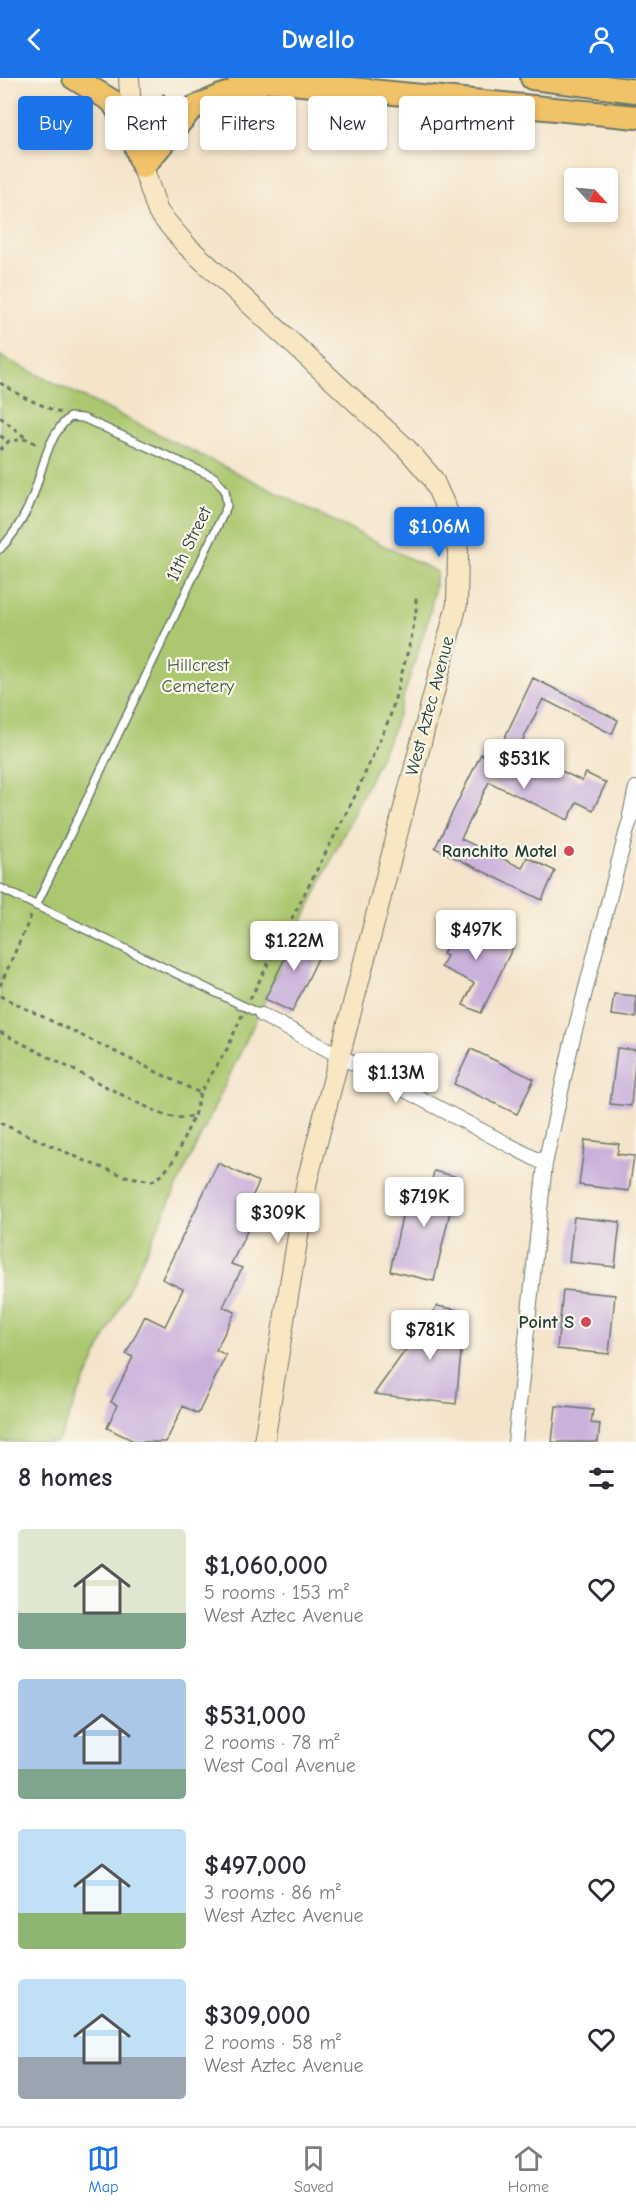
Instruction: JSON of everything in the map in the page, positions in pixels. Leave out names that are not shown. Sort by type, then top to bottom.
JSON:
[{"type":"main road","points":[[74,78],[112,101],[130,130],[143,167]]},
{"type":"main road","name":"West Aztec Avenue","points":[[129,78],[131,109],[143,167],[158,212],[186,245],[407,449],[433,479],[449,515],[458,551],[457,604],[307,1181],[264,1442]]},
{"type":"main road","points":[[239,78],[636,117]]},
{"type":"main road","points":[[352,78],[408,82],[421,78]]},
{"type":"main road","points":[[532,78],[636,91]]},
{"type":"main road","points":[[143,167],[191,109],[221,96],[272,81]]},
{"type":"street","points":[[515,1442],[545,1164],[571,1046],[636,788]]},
{"type":"street","points":[[628,826],[636,807]]},
{"type":"street","points":[[262,1015],[545,1164]]},
{"type":"lane","points":[[0,549],[28,509],[60,424],[69,417]]},
{"type":"lane","name":"11th Street","points":[[36,906],[227,506],[225,490],[214,477],[83,418],[69,417]]},
{"type":"lane","points":[[0,888],[262,1015]]},
{"type":"path","points":[[163,96],[164,91]]},
{"type":"path","points":[[0,383],[49,410],[69,417]]},
{"type":"path","points":[[0,417],[27,439],[49,450]]},
{"type":"path","points":[[0,436],[9,441],[27,439]]},
{"type":"path","points":[[0,450],[9,441]]},
{"type":"path","points":[[0,1124],[60,1152],[125,1176],[152,1181],[162,1175],[174,1160],[194,1116],[200,1093],[227,1049],[354,798],[382,736],[390,717],[411,639],[417,611],[416,596]]},
{"type":"path","points":[[0,986],[36,906]]},
{"type":"path","points":[[0,996],[200,1093]]},
{"type":"path","points":[[0,1032],[166,1116],[183,1118],[194,1116]]},
{"type":"green space","name":"Hillcrest Cemetery","points":[[0,356],[437,572],[430,613],[393,730],[79,1393],[62,1434],[56,1442],[0,1442]]},
{"type":"building","points":[[533,678],[618,720],[612,734],[543,699],[518,750],[582,781],[586,773],[606,783],[593,810],[577,802],[568,820],[489,782],[461,839],[522,868],[527,857],[555,871],[542,900],[435,848],[481,754],[494,760]]},
{"type":"building","points":[[460,919],[514,945],[481,1013],[463,1005],[474,983],[441,967],[447,956],[443,954]]},
{"type":"building","points":[[297,933],[324,946],[292,1012],[265,999]]},
{"type":"building","points":[[614,994],[636,996],[636,1018],[611,1015]]},
{"type":"building","points":[[617,1048],[636,1050],[631,1106],[610,1104]]},
{"type":"building","points":[[471,1049],[534,1079],[517,1114],[454,1084]]},
{"type":"building","points":[[585,1140],[619,1144],[617,1154],[634,1156],[629,1191],[579,1185]]},
{"type":"building","points":[[218,1163],[259,1182],[241,1220],[250,1225],[231,1264],[242,1268],[223,1307],[235,1312],[216,1350],[226,1355],[198,1414],[183,1406],[166,1442],[136,1442],[107,1428],[117,1405],[111,1402],[133,1357],[126,1354],[145,1316],[165,1326],[183,1289],[162,1279]]},
{"type":"building","points":[[434,1171],[458,1177],[434,1281],[390,1271],[409,1185],[430,1190]]},
{"type":"building","points":[[574,1217],[620,1222],[615,1267],[569,1262]]},
{"type":"building","name":"Point S","points":[[563,1290],[615,1295],[609,1354],[557,1349]]},
{"type":"building","points":[[437,1306],[465,1311],[456,1404],[374,1394]]},
{"type":"building","points":[[556,1406],[593,1410],[591,1423],[600,1424],[598,1442],[552,1442]]},
{"type":"place","name":"Ranchito Motel","points":[[569,851]]},
{"type":"place","name":"Point S","points":[[586,1322]]}]
